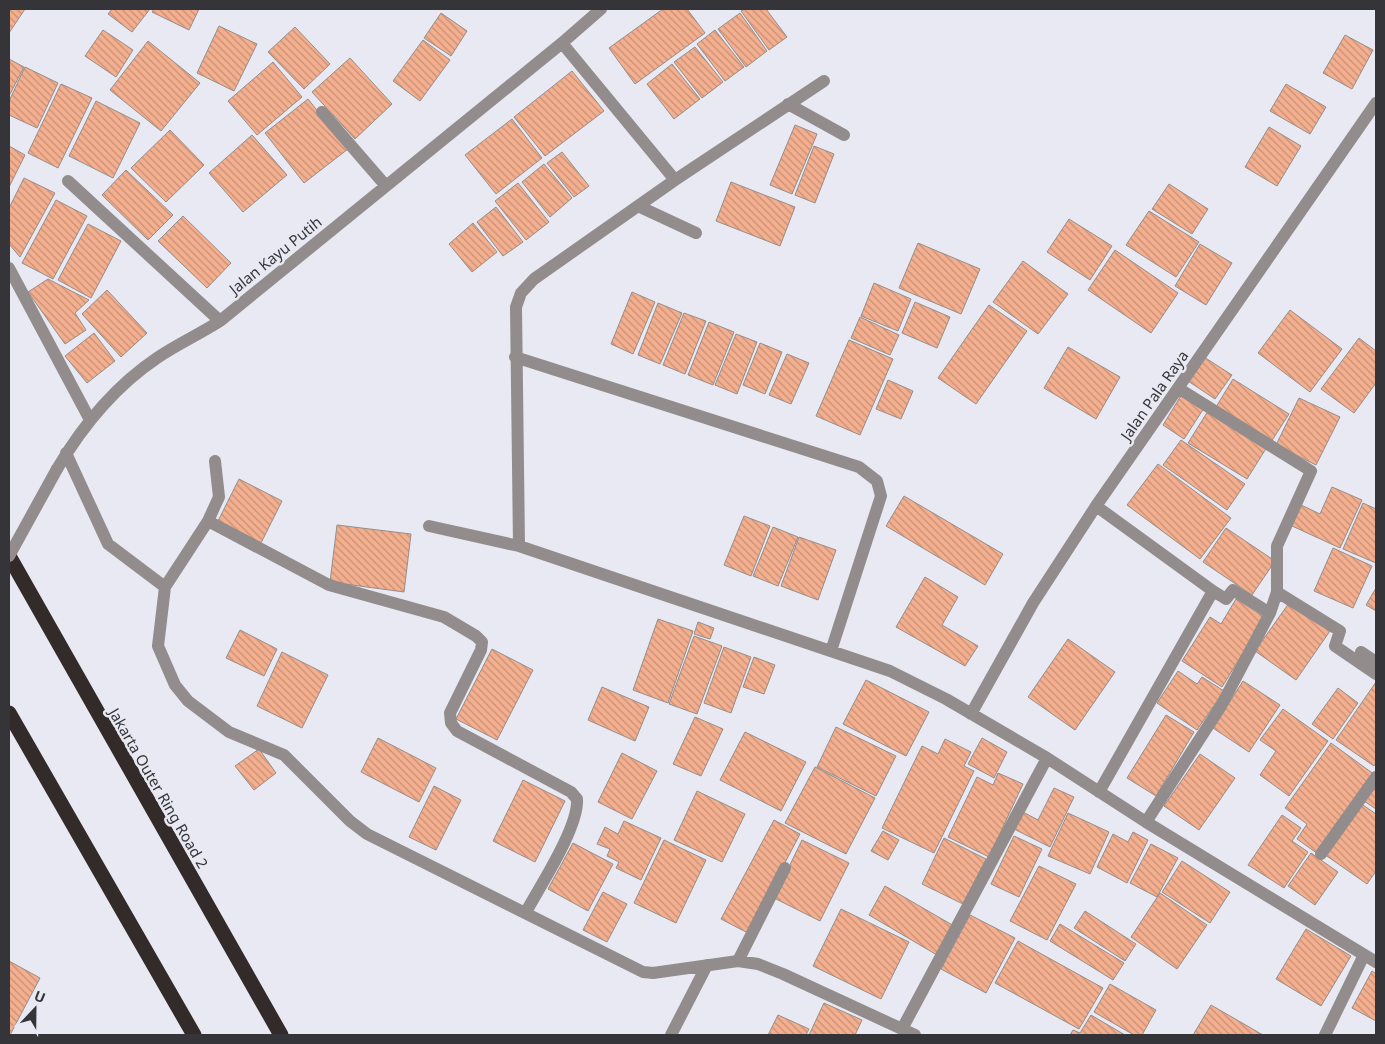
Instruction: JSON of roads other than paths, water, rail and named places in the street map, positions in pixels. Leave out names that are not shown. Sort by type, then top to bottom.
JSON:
[{"type":"highway","name":"Jakarta Outer Ring Road 2","points":[[9,556],[282,1035]]},
{"type":"highway","points":[[9,713],[194,1035]]},
{"type":"street","name":"Jalan Kayu Putih","points":[[9,556],[66,453],[105,401],[129,378],[158,357],[220,321],[562,43],[601,9]]},
{"type":"street","points":[[562,43],[675,180]]},
{"type":"street","points":[[519,546],[515,357],[516,307],[521,293],[534,279],[675,180],[824,81]]},
{"type":"street","name":"Jalan Pala Raya","points":[[971,714],[1033,602],[1096,506],[1376,103]]},
{"type":"street","points":[[788,104],[844,134]]},
{"type":"street","points":[[322,112],[386,186]]},
{"type":"street","points":[[68,181],[220,321]]},
{"type":"street","points":[[638,206],[696,233]]},
{"type":"street","points":[[9,268],[90,420]]},
{"type":"street","points":[[515,357],[859,467],[877,481],[881,496],[830,650]]},
{"type":"street","points":[[1146,822],[1221,706],[1270,613],[1277,592],[1277,546],[1311,472],[1178,388]]},
{"type":"street","points":[[66,453],[108,544],[165,587]]},
{"type":"street","points":[[215,461],[219,497],[208,521],[165,587],[158,646],[175,685],[188,701],[229,732],[284,755],[350,821],[367,834],[643,972],[653,974],[738,961],[758,964],[915,1035]]},
{"type":"street","points":[[1096,506],[1226,599],[1233,590],[1270,613]]},
{"type":"street","points":[[208,521],[329,585],[444,617],[476,636],[482,642],[481,650],[450,714],[451,723],[457,731],[571,792],[577,799],[575,815],[556,859],[526,912]]},
{"type":"street","points":[[429,526],[519,546],[890,671],[971,714],[1047,758],[1146,822],[1376,962]]},
{"type":"street","points":[[1099,792],[1213,591]]},
{"type":"street","points":[[1277,592],[1340,630],[1335,646],[1376,674]]},
{"type":"street","points":[[1361,652],[1376,662]]},
{"type":"street","points":[[902,1029],[1047,758]]},
{"type":"street","points":[[1321,854],[1376,777]]},
{"type":"street","points":[[738,961],[785,868]]},
{"type":"street","points":[[1326,1035],[1364,955]]},
{"type":"street","points":[[671,1035],[707,965]]}]
